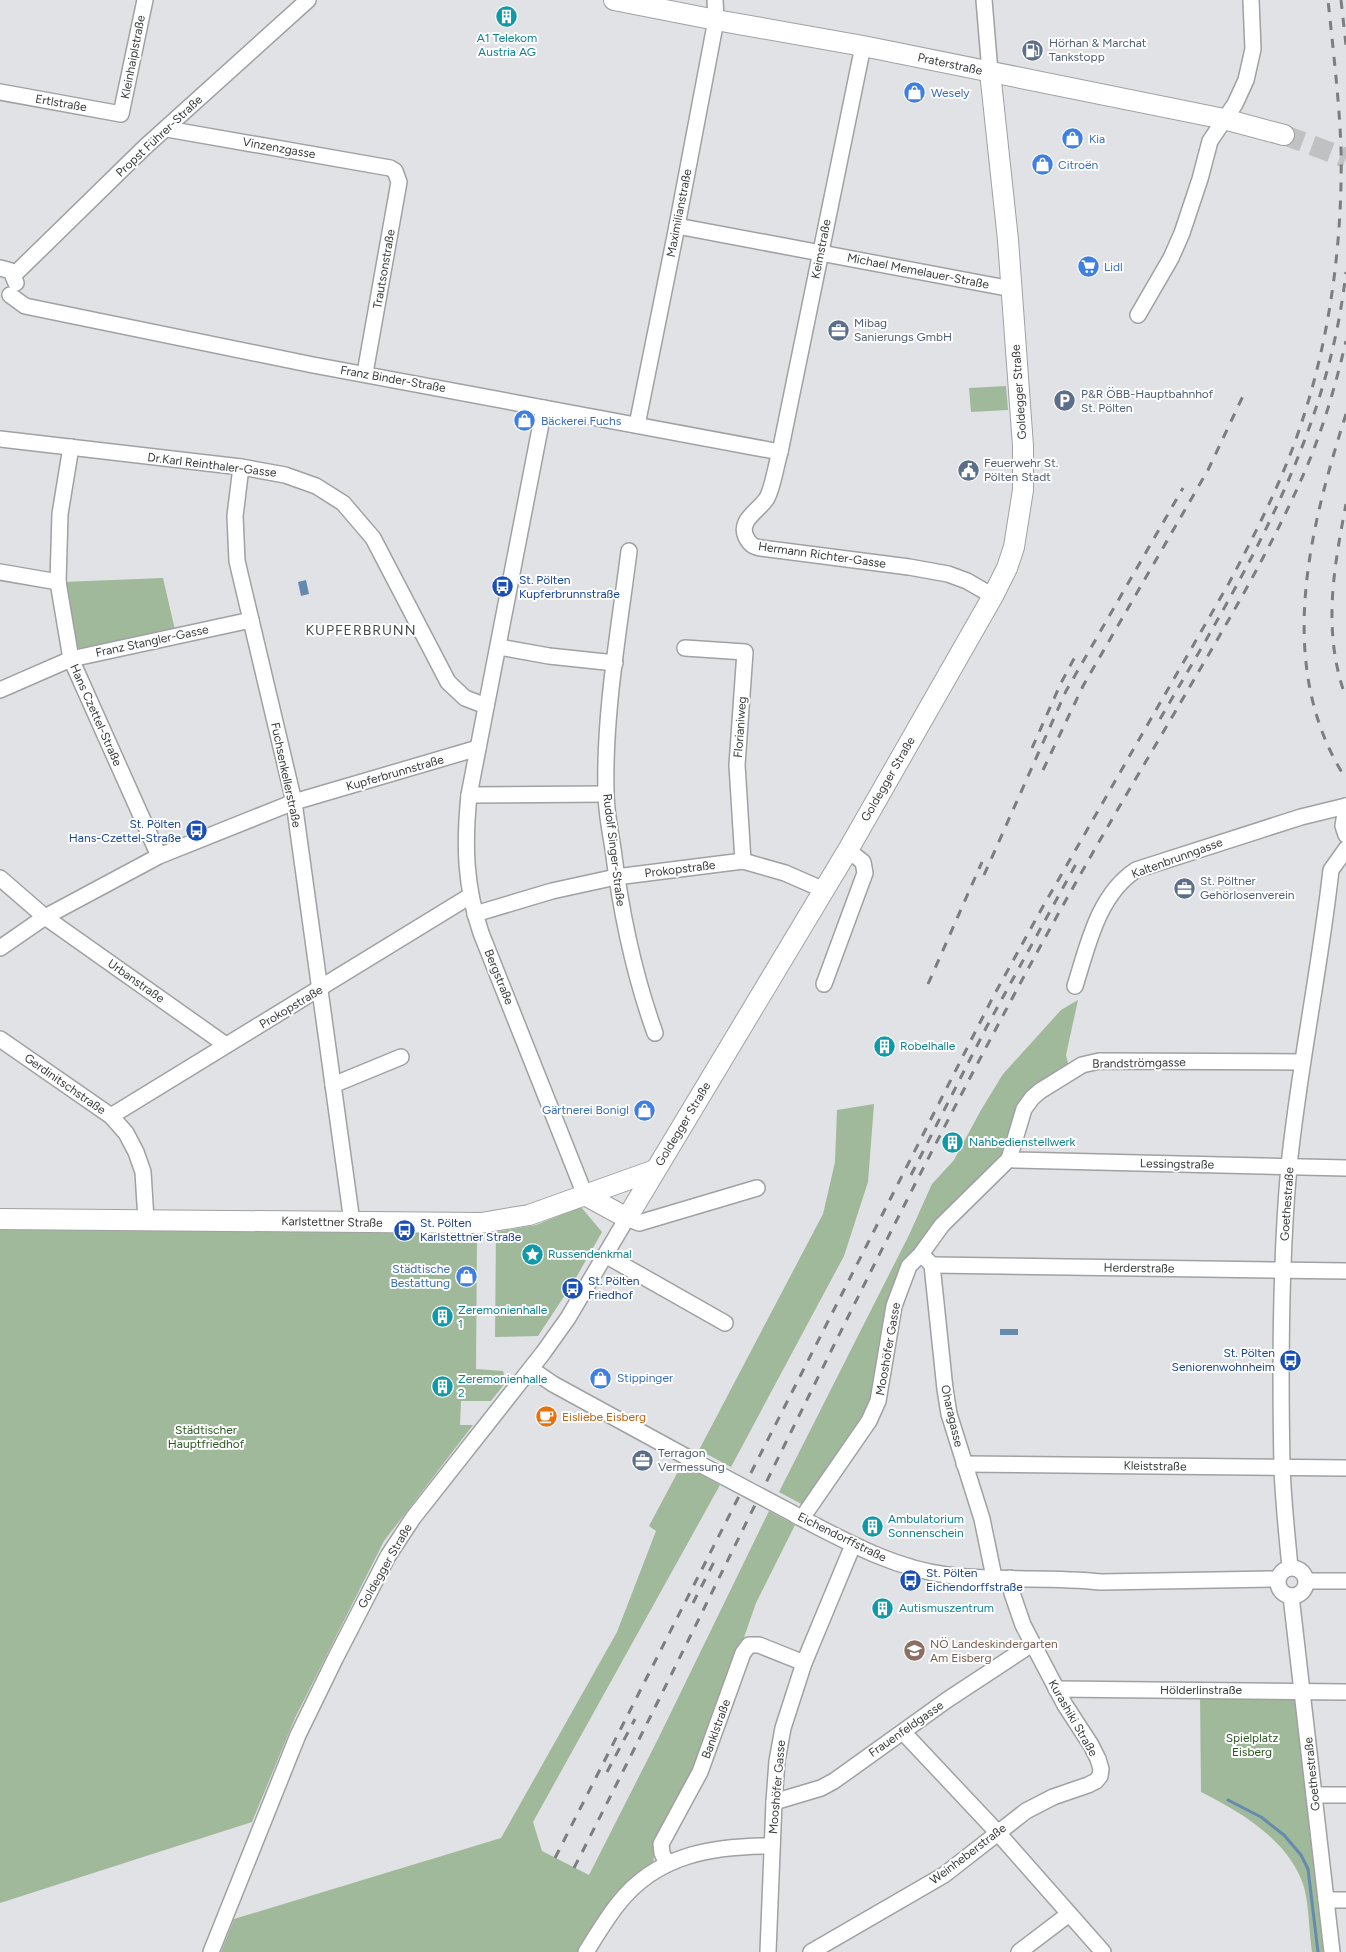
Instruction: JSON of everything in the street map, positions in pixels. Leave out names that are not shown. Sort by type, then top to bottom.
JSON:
[{"type":"main road","name":"Praterstraße","points":[[614,0],[862,46],[1224,119],[1284,136]]},
{"type":"main road","name":"Goldegger Straße","points":[[631,1211],[848,850],[992,596],[1007,568],[1014,547],[1024,490],[1023,446],[1012,289],[990,72]]},
{"type":"main road","name":"Karlstettner Straße","points":[[0,1219],[489,1222],[529,1215],[655,1170]]},
{"type":"main road","points":[[594,1191],[631,1211]]},
{"type":"street","name":"Kleinhaiplstraße","points":[[121,114],[145,0]]},
{"type":"street","name":"Propst Führer-Straße","points":[[14,275],[167,128],[308,0]]},
{"type":"street","name":"Maximilianstraße","points":[[637,425],[716,20],[715,0]]},
{"type":"street","points":[[984,0],[990,72]]},
{"type":"street","points":[[1138,315],[1171,258],[1182,233],[1200,179],[1210,141],[1235,104],[1250,67],[1253,49],[1251,0]]},
{"type":"street","name":"Keimstraße","points":[[780,452],[862,46]]},
{"type":"street","name":"Ertlstraße","points":[[0,92],[121,114]]},
{"type":"street","name":"Vinzenzgasse","points":[[167,128],[390,168]]},
{"type":"street","name":"Trautsonstraße","points":[[365,373],[399,182],[395,172],[390,168]]},
{"type":"street","name":"Michael Memelauer-Straße","points":[[677,226],[1012,289]]},
{"type":"street","points":[[0,268],[7,269],[14,275],[16,286],[5,296]]},
{"type":"street","name":"Franz Binder-Straße","points":[[5,296],[24,306],[313,365],[365,373],[780,452]]},
{"type":"street","points":[[478,748],[499,648],[544,408]]},
{"type":"street","name":"Dr.Karl Reinthaler-Gasse","points":[[0,439],[241,467],[285,474],[316,486],[343,503],[373,538],[448,682],[465,698],[486,706]]},
{"type":"street","name":"Hans Czettel-Straße","points":[[71,447],[60,514],[58,582],[71,659],[159,856]]},
{"type":"street","name":"Hermann Richter-Gasse","points":[[780,452],[767,498],[745,524],[747,540],[754,547],[948,574],[967,581],[992,596]]},
{"type":"street","name":"Fuchsenkellerstraße","points":[[241,467],[235,516],[237,561],[294,802],[352,1222]]},
{"type":"street","name":"Rudolf Singer-Straße","points":[[629,551],[608,732],[606,794],[616,877],[627,944],[640,992],[655,1033]]},
{"type":"street","points":[[0,572],[58,582]]},
{"type":"street","name":"Franz Stangler-Gasse","points":[[0,690],[71,659],[250,620]]},
{"type":"street","points":[[499,648],[549,656],[615,663]]},
{"type":"street","name":"Florianiweg","points":[[685,648],[745,652],[737,765],[744,861]]},
{"type":"street","name":"Kupferbrunnstraße","points":[[0,948],[46,917],[159,856],[294,802],[478,748]]},
{"type":"street","name":"Bergstraße","points":[[478,748],[469,795],[466,854],[470,896],[475,914],[594,1191]]},
{"type":"street","points":[[469,795],[606,794]]},
{"type":"street","points":[[1346,806],[1343,826],[1346,835]]},
{"type":"street","name":"Kaltenbrunngasse","points":[[1075,986],[1093,929],[1114,889],[1123,878],[1136,870],[1300,817],[1346,806]]},
{"type":"street","name":"Goethestraße","points":[[1290,1568],[1282,1467],[1283,1270],[1289,1167],[1302,1062],[1331,870],[1346,848]]},
{"type":"street","points":[[824,984],[865,873],[863,862],[848,850]]},
{"type":"street","name":"Prokopstraße","points":[[475,914],[552,891],[616,877],[744,861],[785,873],[824,890]]},
{"type":"street","name":"Urbanstraße","points":[[0,878],[46,917],[226,1045]]},
{"type":"street","name":"Prokopstraße","points":[[111,1116],[470,896]]},
{"type":"street","name":"Gerdinitschstraße","points":[[0,1039],[111,1116],[126,1133],[136,1152],[143,1172],[146,1220]]},
{"type":"street","points":[[333,1085],[401,1057]]},
{"type":"street","name":"Brandströmgasse","points":[[927,1260],[942,1225],[1009,1158],[1024,1110],[1032,1098],[1082,1065],[1099,1061],[1302,1062]]},
{"type":"street","name":"Lessingstraße","points":[[1009,1158],[1015,1160],[1346,1168]]},
{"type":"street","points":[[631,1211],[639,1223],[757,1188]]},
{"type":"street","name":"Goldegger Straße","points":[[211,1952],[298,1735],[388,1556],[413,1518],[531,1369],[568,1318],[631,1211]]},
{"type":"street","points":[[605,1255],[725,1323]]},
{"type":"street","name":"Herderstraße","points":[[927,1260],[1283,1270],[1346,1270]]},
{"type":"street","name":"Oharagasse","points":[[927,1260],[949,1414],[982,1519],[994,1577]]},
{"type":"street","name":"Mooshöfer Gasse","points":[[798,1516],[869,1421],[878,1401],[894,1306],[905,1272],[909,1266],[927,1260]]},
{"type":"street","name":"Eichendorffstraße","points":[[531,1369],[553,1384],[853,1545],[891,1561],[928,1572],[961,1576],[1073,1579],[1100,1582],[1278,1579]]},
{"type":"street","name":"Kleiststraße","points":[[964,1464],[1346,1468]]},
{"type":"street","name":"Mooshöfer Gasse","points":[[768,1952],[774,1802],[777,1761],[783,1728],[804,1663],[853,1545]]},
{"type":"street","points":[[1290,1568],[1301,1571],[1306,1581],[1302,1591],[1291,1596],[1280,1590],[1278,1579],[1282,1572],[1290,1568]]},
{"type":"street","name":"Kurashiki Straße","points":[[1010,1578],[1017,1609],[1032,1644],[1056,1689],[1098,1758],[1100,1776]]},
{"type":"street","points":[[1306,1581],[1346,1581]]},
{"type":"street","name":"Goethestraße","points":[[1291,1596],[1332,1952]]},
{"type":"street","name":"Frauenfeldgasse","points":[[774,1802],[820,1788],[834,1781],[947,1700],[1032,1644]]},
{"type":"street","name":"Banklstraße","points":[[667,1864],[662,1853],[661,1844],[700,1772],[748,1645],[758,1645],[804,1663]]},
{"type":"street","name":"Hölderlinstraße","points":[[1056,1689],[1346,1692]]},
{"type":"street","points":[[903,1732],[998,1833],[1102,1952]]},
{"type":"street","name":"Weinheberstraße","points":[[812,1952],[944,1875],[1026,1811],[1053,1798],[1088,1785],[1096,1781],[1100,1776]]},
{"type":"street","points":[[1314,1795],[1346,1795]]},
{"type":"street","points":[[586,1952],[619,1903],[634,1887],[667,1864],[692,1854],[714,1849],[738,1846],[772,1846]]},
{"type":"street","points":[[1326,1900],[1346,1900]]},
{"type":"street","points":[[1020,1952],[1069,1914]]},
{"type":"green space","points":[[1006,386],[1008,410],[971,412],[969,388]]},
{"type":"green space","points":[[163,578],[175,630],[83,650],[73,646],[62,582]]},
{"type":"green space","points":[[1078,1000],[1066,1055],[1069,1068],[1023,1104],[995,1166],[907,1263],[876,1400],[805,1506],[779,1492],[909,1235],[932,1184],[954,1160],[1003,1074],[1061,1010]]},
{"type":"green space","points":[[874,1104],[868,1182],[844,1256],[731,1467],[699,1450],[823,1214],[835,1162],[837,1110]]},
{"type":"green space","points":[[581,1207],[602,1232],[573,1283],[538,1336],[495,1337],[496,1232],[536,1225]]},
{"type":"green space","name":"Städtischer Hauptfriedhof","points":[[0,1228],[477,1232],[476,1369],[503,1371],[506,1382],[491,1401],[461,1401],[460,1425],[473,1425],[384,1541],[295,1718],[252,1822],[0,1903]]},
{"type":"green space","points":[[682,1464],[720,1485],[533,1822],[542,1851],[589,1875],[658,1739],[769,1511],[795,1525],[756,1603],[698,1769],[655,1844],[653,1866],[579,1952],[221,1952],[234,1919],[501,1838],[617,1632],[656,1531],[649,1526]]},
{"type":"green space","name":"Spielplatz Eisberg","points":[[1200,1695],[1296,1696],[1325,1952],[1312,1952],[1304,1887],[1288,1856],[1262,1830],[1232,1809],[1201,1792]]},
{"type":"water","points":[[306,580],[309,594],[301,596],[298,582]]},
{"type":"water","points":[[1000,1329],[1018,1329],[1018,1335],[1000,1335]]},
{"type":"waterway","points":[[1228,1800],[1261,1817],[1284,1835],[1301,1855],[1308,1869],[1318,1952]]},
{"type":"tunnel","points":[[1284,135],[1346,158]]},
{"type":"railway","points":[[555,1858],[993,997],[1229,583],[1281,476],[1296,439],[1317,368],[1332,295],[1336,258],[1341,184],[1341,147],[1328,0]]},
{"type":"railway","points":[[1341,0],[1346,45]]},
{"type":"railway","points":[[1160,719],[1251,559],[1301,450],[1321,393],[1336,334],[1346,272]]},
{"type":"railway","points":[[574,1868],[854,1304],[969,1080],[1065,903],[1227,623],[1273,538],[1315,446],[1332,394],[1346,341]]},
{"type":"railway","points":[[1043,770],[1083,686],[1208,470],[1243,396]]},
{"type":"railway","points":[[1346,414],[1320,505],[1311,551],[1305,598],[1305,645],[1310,691],[1324,736],[1346,779]]},
{"type":"railway","points":[[984,875],[1066,691],[1183,488]]},
{"type":"railway","points":[[1343,689],[1333,643],[1332,597],[1346,504]]},
{"type":"railway","points":[[1032,748],[1061,683],[1077,653]]},
{"type":"railway","points":[[928,984],[982,862]]},
{"type":"railway","points":[[911,1175],[986,1028],[1076,864]]},
{"type":"railway","points":[[693,1603],[716,1558]]},
{"type":"railway","points":[[607,1772],[635,1719]]},
{"type":"place","name":"A1 Telekom Austria AG","points":[[507,17]]},
{"type":"place","name":"Hörhan & Marchat Tankstopp","points":[[1033,50]]},
{"type":"place","name":"Wesely","points":[[915,93]]},
{"type":"place","name":"Kia","points":[[1073,139]]},
{"type":"place","name":"Citroën","points":[[1042,165]]},
{"type":"place","name":"Lidl","points":[[1088,267]]},
{"type":"place","name":"Mibag Sanierungs GmbH","points":[[838,330]]},
{"type":"place","name":"P&R ÖBB-Hauptbahnhof St. Pölten","points":[[1065,401]]},
{"type":"place","name":"Bäckerei Fuchs","points":[[525,421]]},
{"type":"place","name":"Feuerwehr St. Pölten Stadt","points":[[968,470]]},
{"type":"place","name":"St. Pölten Kupferbrunnstraße","points":[[503,587]]},
{"type":"place","name":"St. Pölten Hans-Czettel-Straße","points":[[197,831]]},
{"type":"place","name":"St. Pöltner Gehörlosenverein","points":[[1184,888]]},
{"type":"place","name":"Robelhalle","points":[[884,1046]]},
{"type":"place","name":"Gärtnerei Bonigl","points":[[645,1110]]},
{"type":"place","name":"Nahbedienstellwerk","points":[[953,1142]]},
{"type":"place","name":"St. Pölten Karlstettner Straße","points":[[404,1230]]},
{"type":"place","name":"Russendenkmal","points":[[532,1254]]},
{"type":"place","name":"Städtische Bestattung","points":[[466,1276]]},
{"type":"place","name":"St. Pölten Friedhof","points":[[572,1288]]},
{"type":"place","name":"Zeremonienhalle 1","points":[[442,1317]]},
{"type":"place","name":"St. Pölten Seniorenwohnheim","points":[[1291,1360]]},
{"type":"place","name":"Stippinger","points":[[601,1378]]},
{"type":"place","name":"Zeremonienhalle 2","points":[[442,1386]]},
{"type":"place","name":"Eisliebe Eisberg","points":[[546,1417]]},
{"type":"place","name":"Terragon Vermessung","points":[[642,1460]]},
{"type":"place","name":"Ambulatorium Sonnenschein","points":[[872,1526]]},
{"type":"place","name":"St. Pölten Eichendorffstraße","points":[[910,1580]]},
{"type":"place","name":"Autismuszentrum","points":[[883,1608]]},
{"type":"place","name":"NÖ Landeskindergarten Am Eisberg","points":[[914,1651]]},
{"type":"district","name":"KUPFERBRUNN","points":[[361,630]]}]
